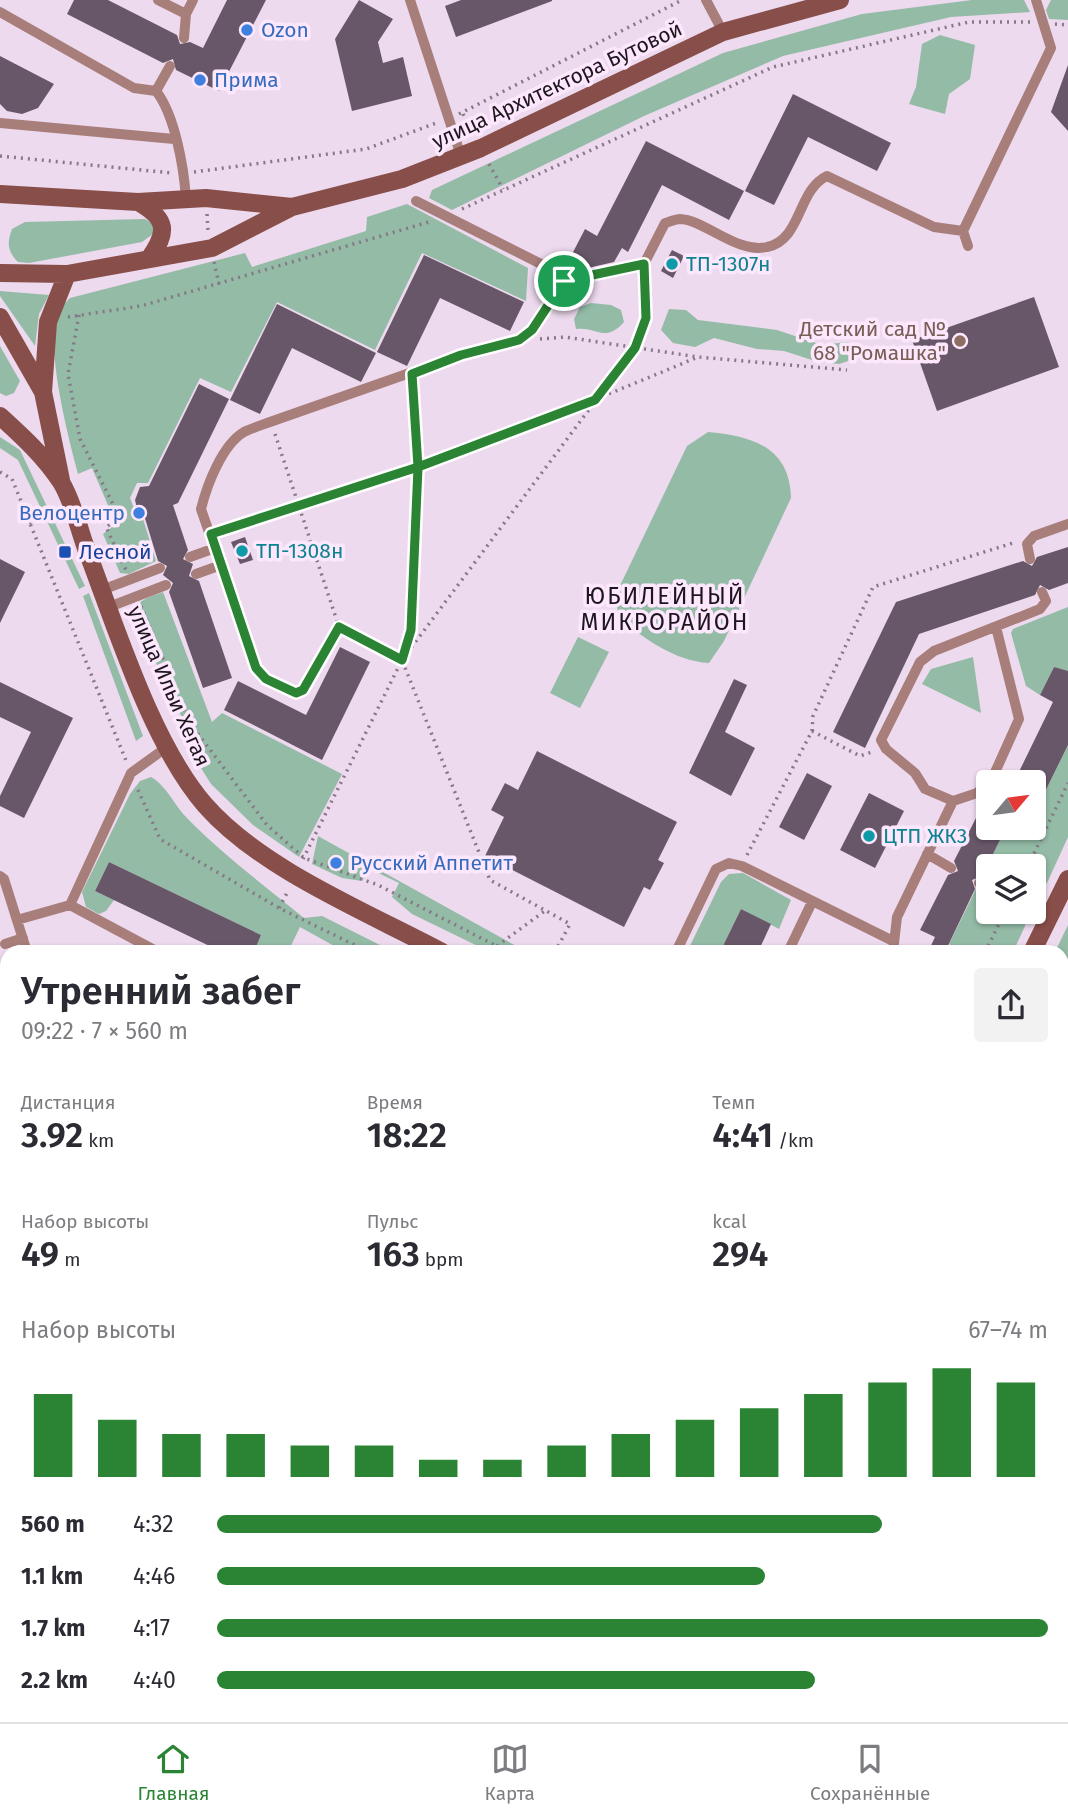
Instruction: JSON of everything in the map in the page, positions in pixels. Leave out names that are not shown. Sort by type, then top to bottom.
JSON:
[{"type":"main road","name":"улица Архитектора Бутовой","points":[[0,273],[67,274],[212,248],[292,207],[402,179],[461,156],[723,32],[839,0]]},
{"type":"main road","name":"улица Архитектора Бутовой","points":[[0,194],[138,202],[186,198],[292,207]]},
{"type":"main road","points":[[138,202],[155,212],[163,226],[160,243],[149,258]]},
{"type":"main road","points":[[62,483],[43,392],[48,322],[67,274]]},
{"type":"main road","points":[[0,317],[43,392]]},
{"type":"main road","name":"улица Ильи Хегая","points":[[0,416],[29,442],[62,483],[108,607],[167,747],[184,779],[206,806],[258,850],[296,875],[429,945]]},
{"type":"main road","points":[[1046,907],[1068,879]]},
{"type":"main road","points":[[1034,945],[1039,924]]},
{"type":"lane","points":[[158,0],[186,14]]},
{"type":"lane","points":[[184,38],[186,14],[193,0]]},
{"type":"lane","points":[[410,0],[461,156]]},
{"type":"lane","points":[[706,0],[723,32]]},
{"type":"lane","points":[[968,246],[963,230],[1051,48],[1036,0]]},
{"type":"lane","points":[[0,12],[135,88],[156,91],[166,104],[184,173],[186,198]]},
{"type":"lane","points":[[156,91],[170,66]]},
{"type":"lane","points":[[0,123],[174,139]]},
{"type":"lane","points":[[316,668],[303,690],[296,693],[266,679],[256,668],[201,509],[230,444],[244,432],[461,355],[519,340],[532,330],[564,281],[644,264],[665,223],[681,219],[737,244],[767,247],[787,236],[814,182],[827,176],[934,228],[963,230]]},
{"type":"lane","points":[[416,201],[445,218],[549,268],[564,281]]},
{"type":"lane","points":[[1030,559],[1027,544],[1034,537],[1068,524]]},
{"type":"lane","points":[[190,557],[215,548]]},
{"type":"lane","points":[[196,574],[221,565]]},
{"type":"lane","points":[[102,590],[160,568]]},
{"type":"lane","points":[[108,607],[166,585]]},
{"type":"lane","points":[[996,626],[1019,719],[992,779],[978,793],[953,801],[925,789],[915,772],[886,749],[881,740],[920,662],[934,651],[996,626],[1040,609],[1046,601],[1042,592]]},
{"type":"lane","points":[[70,905],[131,773],[167,747]]},
{"type":"lane","points":[[893,945],[897,916],[953,801]]},
{"type":"lane","points":[[928,855],[951,868]]},
{"type":"lane","points":[[679,945],[716,869],[729,863],[742,866],[889,945]]},
{"type":"lane","points":[[0,877],[4,878],[25,945]]},
{"type":"lane","points":[[791,945],[812,902]]},
{"type":"lane","points":[[17,920],[70,905],[145,945]]},
{"type":"lane","points":[[5,944],[23,938]]},
{"type":"path","points":[[0,156],[156,173],[184,173],[210,172],[366,149],[447,119],[682,0]]},
{"type":"path","points":[[141,306],[445,218],[773,67],[969,22],[1018,19],[1042,24],[1068,25]]},
{"type":"path","points":[[206,210],[209,236]]},
{"type":"path","points":[[214,259],[219,284]]},
{"type":"path","points":[[402,660],[635,348],[646,318],[644,264]]},
{"type":"path","points":[[79,315],[68,374],[80,439],[117,512],[116,520],[106,527],[130,579]]},
{"type":"path","points":[[519,340],[565,337],[698,357],[847,370]]},
{"type":"path","points":[[211,534],[301,508],[418,467],[595,400],[698,357]]},
{"type":"path","points":[[279,908],[402,660],[411,630],[418,467],[412,374]]},
{"type":"path","points":[[271,422],[339,627],[402,660],[490,880],[570,924],[559,945]]},
{"type":"path","points":[[117,512],[126,508]]},
{"type":"path","points":[[742,866],[812,731],[813,716],[873,587],[1034,537]]},
{"type":"path","points":[[137,595],[189,722],[267,825],[304,858],[378,886],[494,945]]},
{"type":"path","points":[[316,668],[339,627]]},
{"type":"path","points":[[812,731],[860,756],[870,755],[881,740]]},
{"type":"path","points":[[1034,854],[1068,783]]},
{"type":"path","points":[[497,945],[546,910]]},
{"type":"path","points":[[988,945],[999,924]]},
{"type":"green space","points":[[972,0],[1024,0],[1030,12],[951,17],[783,56],[644,116],[452,210],[429,198],[432,190],[723,53],[862,14]]},
{"type":"green space","points":[[1051,0],[1068,0],[1068,20],[1049,19],[1046,10]]},
{"type":"green space","points":[[940,35],[975,45],[970,79],[949,94],[945,114],[909,104],[916,87],[922,44]]},
{"type":"green space","points":[[407,204],[528,268],[526,301],[422,253],[375,350],[277,302],[231,392],[200,378],[148,483],[137,483],[130,498],[138,519],[143,519],[156,561],[129,574],[120,573],[103,534],[116,524],[92,468],[78,474],[64,416],[54,345],[55,326],[61,308],[70,298],[245,253],[252,267],[366,231],[367,217]]},
{"type":"green space","points":[[145,219],[154,225],[153,234],[142,242],[29,263],[18,262],[9,247],[12,229],[25,222]]},
{"type":"green space","points":[[0,291],[49,295],[39,314],[35,346],[0,296]]},
{"type":"green space","points":[[591,303],[611,305],[621,310],[624,322],[606,333],[576,329],[574,319],[580,307]]},
{"type":"green space","points":[[669,309],[686,310],[698,320],[777,330],[822,345],[847,342],[859,345],[857,358],[839,364],[815,361],[784,351],[757,349],[714,338],[695,347],[673,343],[661,330]]},
{"type":"green space","points":[[0,346],[20,381],[14,393],[6,396],[0,393]]},
{"type":"green space","points":[[708,432],[739,437],[766,447],[784,467],[791,498],[724,641],[709,663],[672,653],[639,633],[619,617],[615,596],[687,446]]},
{"type":"green space","points":[[0,437],[20,450],[85,586],[79,589],[18,460],[0,448]]},
{"type":"green space","points":[[163,592],[212,722],[222,713],[342,774],[299,857],[253,825],[211,784],[181,736],[184,722],[134,616],[140,603]]},
{"type":"green space","points":[[89,593],[143,736],[136,741],[83,596]]},
{"type":"green space","points":[[1068,607],[1068,674],[1054,667],[1040,695],[1026,686],[1011,633],[1013,629]]},
{"type":"green space","points":[[578,637],[609,652],[580,708],[550,693]]},
{"type":"green space","points":[[973,657],[981,713],[922,684],[931,669]]},
{"type":"green space","points":[[1068,745],[1068,837],[1046,884],[1046,854],[993,854],[1000,840],[1046,840],[1046,790]]},
{"type":"green space","points":[[151,777],[162,785],[187,818],[215,845],[304,918],[322,916],[380,945],[332,945],[300,927],[291,945],[257,945],[261,935],[109,862],[95,891],[114,900],[106,911],[99,914],[86,907],[82,892],[130,794],[140,781]]},
{"type":"green space","points":[[318,836],[514,945],[476,945],[412,914],[392,897],[399,883],[370,869],[362,881],[342,878],[312,864]]},
{"type":"green space","points":[[743,873],[791,900],[779,929],[741,909],[723,945],[690,945],[721,882],[729,874]]},
{"type":"green space","points":[[976,889],[976,924],[1025,924],[1016,945],[949,944]]},
{"type":"green space","points":[[1068,925],[1068,945],[1058,945]]},
{"type":"building","points":[[74,0],[108,0],[177,35],[180,44],[190,42],[203,48],[227,0],[266,0],[219,91],[176,70],[173,59],[163,63],[67,14]]},
{"type":"building","points":[[359,0],[393,19],[378,42],[383,63],[403,57],[412,96],[352,111],[335,39]]},
{"type":"building","points":[[461,0],[552,1],[456,37],[445,6]]},
{"type":"building","points":[[0,56],[54,84],[38,108],[22,114],[7,111],[0,104]]},
{"type":"building","points":[[1068,65],[1068,131],[1051,112]]},
{"type":"building","points":[[793,94],[891,143],[877,171],[808,137],[774,205],[745,191]]},
{"type":"building","points":[[646,141],[744,191],[729,220],[662,185],[628,252],[622,248],[614,262],[588,268],[570,258],[585,229],[597,236]]},
{"type":"building","name":"ТП-1307н","points":[[672,250],[684,256],[673,278],[661,271]]},
{"type":"building","points":[[424,255],[524,302],[510,331],[440,298],[407,366],[377,352]]},
{"type":"building","points":[[1034,297],[1059,367],[937,411],[912,340]]},
{"type":"building","points":[[277,304],[376,353],[361,382],[292,348],[260,414],[230,400]]},
{"type":"building","points":[[199,384],[229,399],[178,503],[173,505],[188,550],[183,559],[193,564],[189,576],[199,581],[232,678],[203,688],[169,592],[173,583],[163,575],[167,566],[158,561],[144,515],[139,516],[135,500],[140,487],[149,486]]},
{"type":"building","name":"ТП-1308н","points":[[245,537],[253,560],[240,564],[231,542]]},
{"type":"building","points":[[1068,547],[1068,583],[1049,590],[1040,585],[1035,595],[919,634],[865,748],[833,732],[896,602],[1023,561],[1032,566],[1037,557]]},
{"type":"building","points":[[0,559],[25,572],[0,623]]},
{"type":"building","points":[[340,647],[370,662],[322,760],[224,710],[238,681],[306,715]]},
{"type":"building","points":[[1054,667],[1068,671],[1068,745],[1046,790],[1046,770],[1020,770],[1053,702],[1040,695]]},
{"type":"building","points":[[734,679],[747,685],[725,732],[755,748],[731,796],[689,773]]},
{"type":"building","points":[[0,682],[73,718],[24,818],[0,806],[0,796],[31,732],[0,717]]},
{"type":"building","points":[[537,751],[677,822],[658,860],[664,863],[650,890],[644,887],[624,927],[485,856],[504,817],[491,810],[505,783],[518,790]]},
{"type":"building","points":[[807,773],[832,786],[804,840],[779,827]]},
{"type":"building","name":"ЦТП ЖК3","points":[[869,793],[904,811],[875,868],[840,850]]},
{"type":"building","points":[[976,818],[976,840],[1000,840],[993,854],[976,854],[976,878],[972,880],[975,889],[948,945],[931,945],[935,937],[920,930],[948,875],[958,871],[954,861]]},
{"type":"building","points":[[109,862],[261,935],[257,945],[207,945],[95,891]]},
{"type":"building","points":[[741,909],[771,924],[761,945],[723,945]]},
{"type":"place","name":"Ozon","points":[[247,30]]},
{"type":"place","name":"Прима","points":[[200,80]]},
{"type":"place","name":"ТП-1307н","points":[[672,264]]},
{"type":"place","name":"Детский сад № 68 \"Ромашка\"","points":[[960,341]]},
{"type":"place","name":"Велоцентр","points":[[139,513]]},
{"type":"place","name":"ТП-1308н","points":[[242,551]]},
{"type":"place","name":"Лесной","points":[[65,552]]},
{"type":"place","name":"ЦТП ЖК3","points":[[869,836]]},
{"type":"place","name":"Русский Аппетит","points":[[336,863]]},
{"type":"district","name":"ЮБИЛЕЙНЫЙ МИКРОРАЙОН","points":[[665,609]]},
{"type":"route","points":[[564,281],[532,330],[519,340],[461,355],[412,374],[418,467],[411,630],[402,660],[339,627],[303,690],[296,693],[266,679],[256,668],[211,534],[301,508],[418,467],[526,428],[595,400],[635,348],[646,318],[644,264],[564,281]]}]
